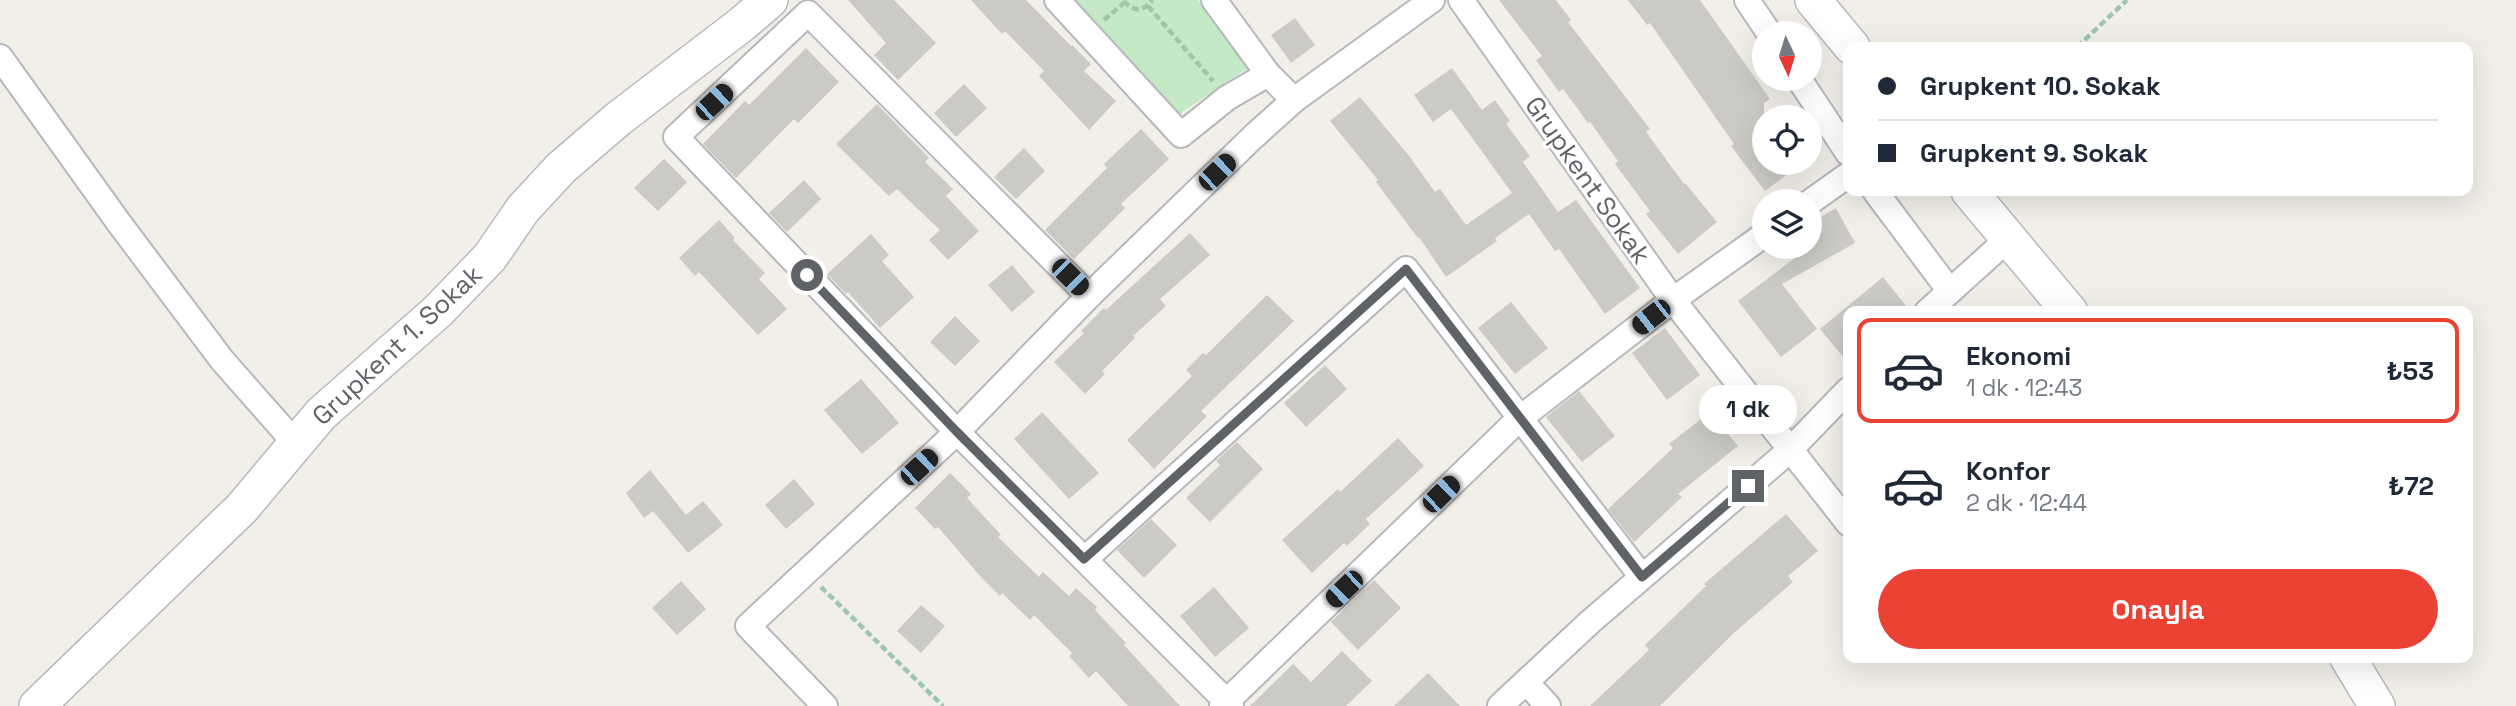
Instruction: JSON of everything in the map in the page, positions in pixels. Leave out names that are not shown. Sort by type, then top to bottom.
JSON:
[{"type":"street","name":"Grupkent 1. Sokak","points":[[37,706],[242,508],[321,414],[438,311],[490,257],[523,209],[561,168],[618,119],[713,47],[769,0]]},
{"type":"street","points":[[1057,0],[1181,135],[1227,98],[1268,74]]},
{"type":"street","points":[[1214,0],[1268,74],[1294,100]]},
{"type":"street","points":[[825,706],[748,626],[957,432],[1089,296],[1253,137],[1294,100],[1432,0]]},
{"type":"street","name":"Grupkent Sokak","points":[[1461,0],[1673,300],[1843,517]]},
{"type":"street","points":[[1747,0],[1761,21]]},
{"type":"street","points":[[1812,0],[1848,42]]},
{"type":"street","points":[[1089,296],[808,13],[676,137],[957,432],[1227,704],[1519,419],[1673,300],[1752,244]]},
{"type":"street","points":[[0,57],[119,223],[222,359],[296,444]]},
{"type":"street","points":[[1807,91],[1843,145]]},
{"type":"street","points":[[1822,193],[1843,179]]},
{"type":"street","points":[[1879,196],[1949,290]]},
{"type":"street","points":[[1973,196],[2065,306]]},
{"type":"street","points":[[1933,306],[2008,239]]},
{"type":"street","points":[[1084,559],[1406,269],[1642,577]]},
{"type":"street","points":[[1500,706],[1642,577],[1790,450],[1843,395]]},
{"type":"street","points":[[2351,663],[2377,706]]},
{"type":"street","points":[[1526,682],[1548,706]]},
{"type":"path","points":[[1124,0],[1133,9],[1143,9],[1152,0]]},
{"type":"path","points":[[2082,42],[2127,0]]},
{"type":"path","points":[[1148,6],[1227,98]]},
{"type":"path","points":[[806,573],[943,706]]},
{"type":"green space","points":[[1070,0],[1198,0],[1249,67],[1175,117]]},
{"type":"building","points":[[848,0],[894,0],[936,43],[898,80],[874,55],[886,43]]},
{"type":"building","points":[[971,0],[1026,0],[1091,64],[1084,71],[1116,101],[1089,130],[1039,76],[1044,71],[1005,31],[1002,34]]},
{"type":"building","points":[[1499,0],[1556,0],[1571,20],[1568,22],[1650,129],[1646,132],[1684,184],[1717,222],[1678,254],[1646,214],[1650,211],[1615,164],[1618,161],[1563,89],[1559,92],[1536,60],[1542,56]]},
{"type":"building","points":[[1628,0],[1700,0],[1752,74],[1752,91],[1764,91],[1770,99],[1764,105],[1752,105],[1752,174],[1650,23],[1647,25]]},
{"type":"building","points":[[1295,18],[1315,45],[1291,63],[1271,35]]},
{"type":"building","points":[[806,48],[839,82],[798,123],[794,119],[736,178],[703,144],[745,101],[749,105]]},
{"type":"building","points":[[1452,68],[1482,110],[1495,100],[1510,121],[1506,124],[1530,156],[1523,162],[1558,212],[1576,200],[1640,288],[1605,314],[1559,249],[1555,251],[1529,214],[1495,238],[1497,241],[1446,277],[1376,182],[1378,180],[1330,121],[1360,97],[1435,192],[1440,189],[1466,225],[1512,193],[1451,109],[1433,122],[1414,95]]},
{"type":"building","points":[[964,84],[987,108],[956,137],[934,113]]},
{"type":"building","points":[[877,104],[929,158],[925,162],[953,189],[946,196],[979,231],[948,260],[929,240],[940,230],[897,189],[889,196],[836,144]]},
{"type":"building","points":[[1141,129],[1169,159],[1121,204],[1125,208],[1074,259],[1045,230],[1107,168],[1104,164]]},
{"type":"building","points":[[1024,148],[1045,171],[1016,199],[994,177]]},
{"type":"building","points":[[664,159],[687,182],[658,211],[634,188]]},
{"type":"building","points":[[1753,175],[1786,175],[1768,189],[1763,189]]},
{"type":"building","points":[[804,180],[821,199],[787,232],[769,213]]},
{"type":"building","points":[[1836,208],[1855,243],[1782,284],[1817,329],[1781,357],[1738,301],[1794,259],[1822,259],[1822,216]]},
{"type":"building","points":[[719,220],[735,238],[733,240],[765,273],[759,279],[787,309],[758,335],[699,272],[695,276],[679,258]]},
{"type":"building","points":[[1190,233],[1210,255],[1160,299],[1166,306],[1133,336],[1135,338],[1102,371],[1105,374],[1085,394],[1054,362],[1084,333],[1081,331],[1104,308],[1106,310]]},
{"type":"building","points":[[871,234],[889,255],[882,261],[914,297],[880,328],[848,292],[846,294],[827,274]]},
{"type":"building","points":[[1012,265],[1035,292],[1012,312],[988,285]]},
{"type":"building","points":[[1883,277],[1906,306],[1848,306]]},
{"type":"building","points":[[1267,295],[1294,321],[1201,411],[1207,416],[1154,469],[1127,440],[1192,376],[1186,370],[1203,353],[1206,355]]},
{"type":"building","points":[[1511,302],[1548,348],[1515,374],[1478,328]]},
{"type":"building","points":[[1843,310],[1843,357],[1820,329]]},
{"type":"building","points":[[955,316],[980,341],[955,366],[930,342]]},
{"type":"building","points":[[1665,328],[1700,375],[1667,400],[1632,353]]},
{"type":"building","points":[[1325,365],[1347,389],[1306,427],[1284,403]]},
{"type":"building","points":[[861,379],[899,423],[862,454],[824,410]]},
{"type":"building","points":[[1579,391],[1615,436],[1582,462],[1546,417]]},
{"type":"building","points":[[1042,412],[1099,473],[1069,499],[1014,439]]},
{"type":"building","points":[[1710,412],[1738,446],[1678,494],[1682,497],[1634,542],[1608,509],[1673,448],[1669,444]]},
{"type":"building","points":[[1398,438],[1424,466],[1366,519],[1370,524],[1347,546],[1344,543],[1312,573],[1282,540],[1338,489],[1340,492]]},
{"type":"building","points":[[1237,442],[1263,469],[1210,522],[1186,498],[1220,465],[1216,461]]},
{"type":"building","points":[[650,470],[686,515],[703,501],[723,525],[688,553],[653,511],[644,518],[626,493]]},
{"type":"building","points":[[950,473],[971,494],[967,498],[1001,535],[998,537],[1039,577],[1043,572],[1069,596],[1076,588],[1097,607],[1095,610],[1126,643],[1124,645],[1180,706],[1128,706],[1096,671],[1089,678],[1069,656],[1072,653],[1034,615],[1030,620],[980,576],[938,527],[935,529],[915,508]]},
{"type":"building","points":[[794,479],[815,504],[786,529],[765,505]]},
{"type":"building","points":[[1786,514],[1818,551],[1788,576],[1793,582],[1735,632],[1660,706],[1590,706],[1649,650],[1645,645],[1706,586],[1704,584]]},
{"type":"building","points":[[1151,519],[1177,545],[1144,578],[1117,550]]},
{"type":"building","points":[[1374,580],[1401,608],[1358,650],[1331,622]]},
{"type":"building","points":[[681,581],[706,609],[677,635],[652,608]]},
{"type":"building","points":[[1214,587],[1249,628],[1215,657],[1180,616]]},
{"type":"building","points":[[921,605],[945,626],[921,653],[897,631]]},
{"type":"building","points":[[1342,651],[1372,681],[1346,706],[1250,706],[1293,664],[1311,682]]},
{"type":"building","points":[[1428,673],[1460,706],[1394,706]]},
{"type":"route","points":[[807,275],[957,432],[1084,559],[1406,269],[1642,577],[1748,486]]}]
